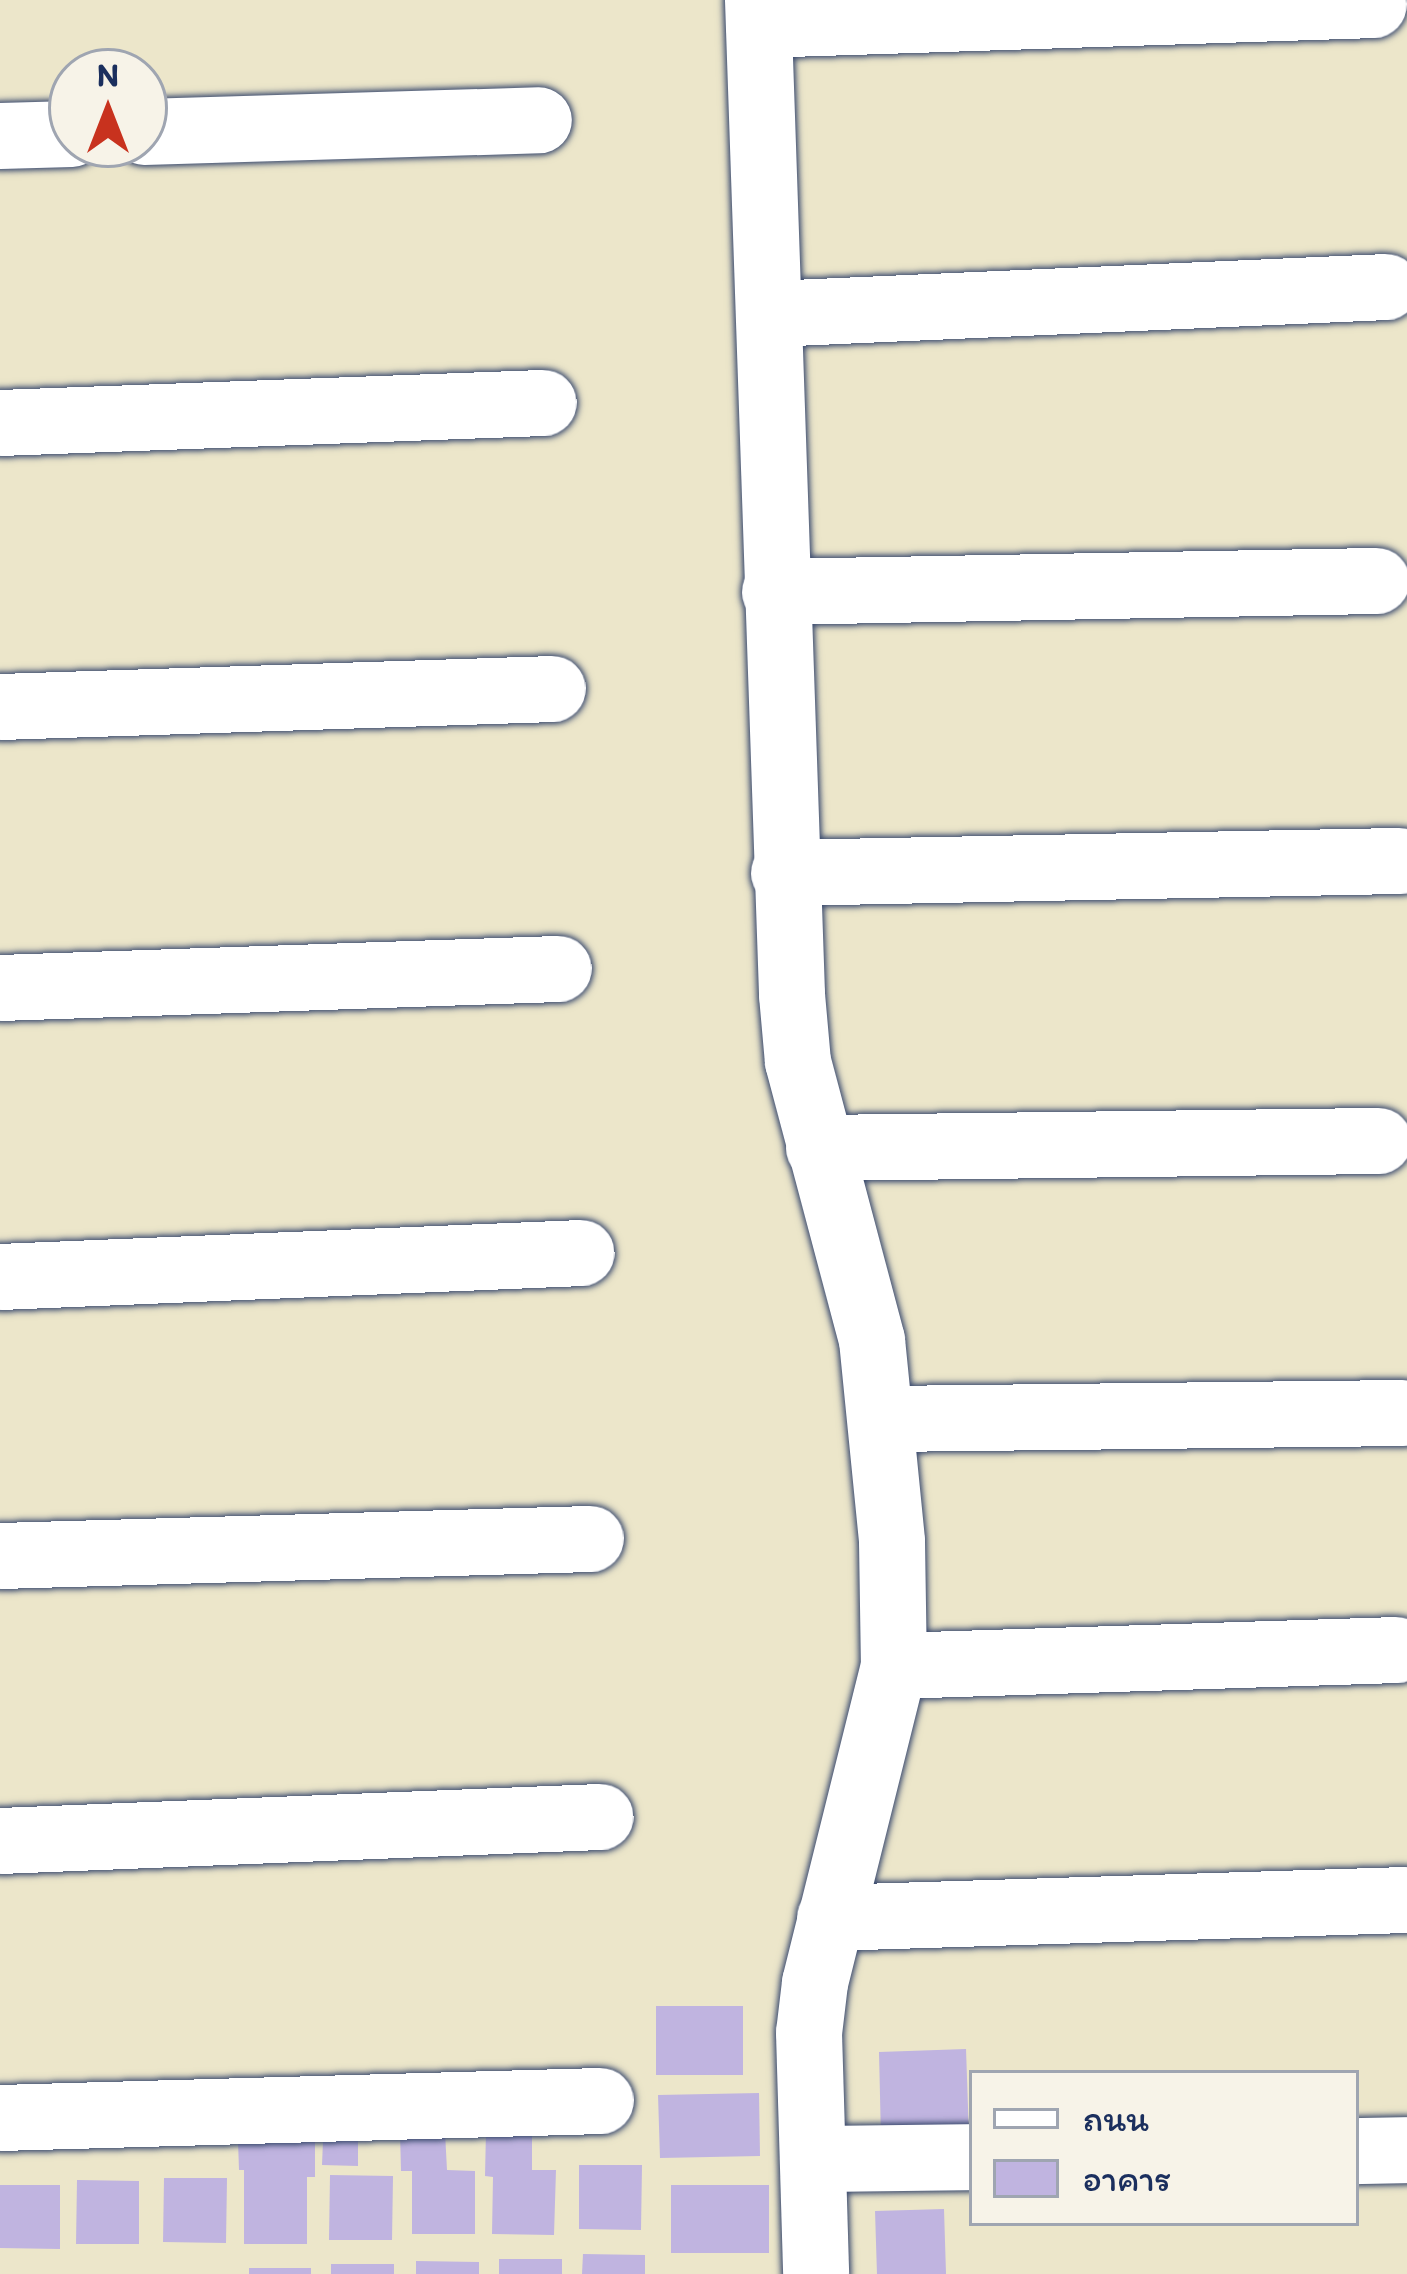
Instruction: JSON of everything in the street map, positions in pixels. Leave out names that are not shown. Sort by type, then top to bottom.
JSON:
[{"type":"street","points":[[816,2274],[809,2033],[830,1918],[894,1666],[884,1419],[872,1340],[798,1062],[784,873],[771,314],[758,12],[1374,5]]},
{"type":"street","points":[[168,131],[539,120]]},
{"type":"street","points":[[0,136],[48,135]]},
{"type":"street","points":[[771,314],[1386,287]]},
{"type":"street","points":[[0,423],[544,403]]},
{"type":"street","points":[[776,592],[1377,581]]},
{"type":"street","points":[[0,707],[554,689]]},
{"type":"street","points":[[784,873],[1400,861]]},
{"type":"street","points":[[0,988],[559,969]]},
{"type":"street","points":[[819,1148],[1378,1141]]},
{"type":"street","points":[[0,1276],[582,1253]]},
{"type":"street","points":[[884,1419],[1403,1413]]},
{"type":"street","points":[[0,1556],[591,1539]]},
{"type":"street","points":[[894,1666],[1397,1650]]},
{"type":"street","points":[[0,1841],[602,1817]]},
{"type":"street","points":[[830,1918],[1407,1900]]},
{"type":"street","points":[[0,2118],[601,2101]]},
{"type":"street","points":[[1359,2151],[1407,2150]]},
{"type":"street","points":[[814,2159],[969,2157]]},
{"type":"building","points":[[656,2006],[743,2006],[743,2075],[656,2075]]},
{"type":"building","points":[[966,2049],[969,2137],[881,2139],[879,2052]]},
{"type":"building","points":[[759,2093],[760,2156],[660,2158],[658,2095]]},
{"type":"building","points":[[486,2131],[532,2132],[532,2170],[556,2170],[554,2235],[492,2234],[493,2177],[485,2176]]},
{"type":"building","points":[[445,2132],[447,2170],[475,2171],[475,2234],[412,2234],[412,2171],[401,2171],[400,2133]]},
{"type":"building","points":[[315,2140],[315,2177],[307,2177],[307,2244],[244,2244],[244,2170],[239,2170],[238,2141]]},
{"type":"building","points":[[323,2141],[358,2141],[358,2166],[322,2165]]},
{"type":"building","points":[[579,2165],[642,2165],[641,2230],[579,2229]]},
{"type":"building","points":[[330,2175],[393,2176],[392,2240],[329,2240]]},
{"type":"building","points":[[164,2178],[227,2178],[226,2243],[163,2242]]},
{"type":"building","points":[[77,2180],[139,2181],[139,2244],[76,2244]]},
{"type":"building","points":[[0,2185],[60,2185],[60,2249],[0,2248]]},
{"type":"building","points":[[671,2185],[769,2185],[769,2253],[671,2253]]},
{"type":"building","points":[[944,2209],[946,2274],[877,2274],[875,2211]]},
{"type":"building","points":[[583,2254],[645,2255],[645,2274],[582,2274]]},
{"type":"building","points":[[499,2259],[562,2259],[562,2274],[499,2274]]},
{"type":"building","points":[[416,2261],[479,2262],[479,2274],[416,2274]]},
{"type":"building","points":[[331,2264],[394,2264],[394,2274],[331,2274]]},
{"type":"building","points":[[249,2268],[311,2268],[311,2274],[249,2274]]}]
